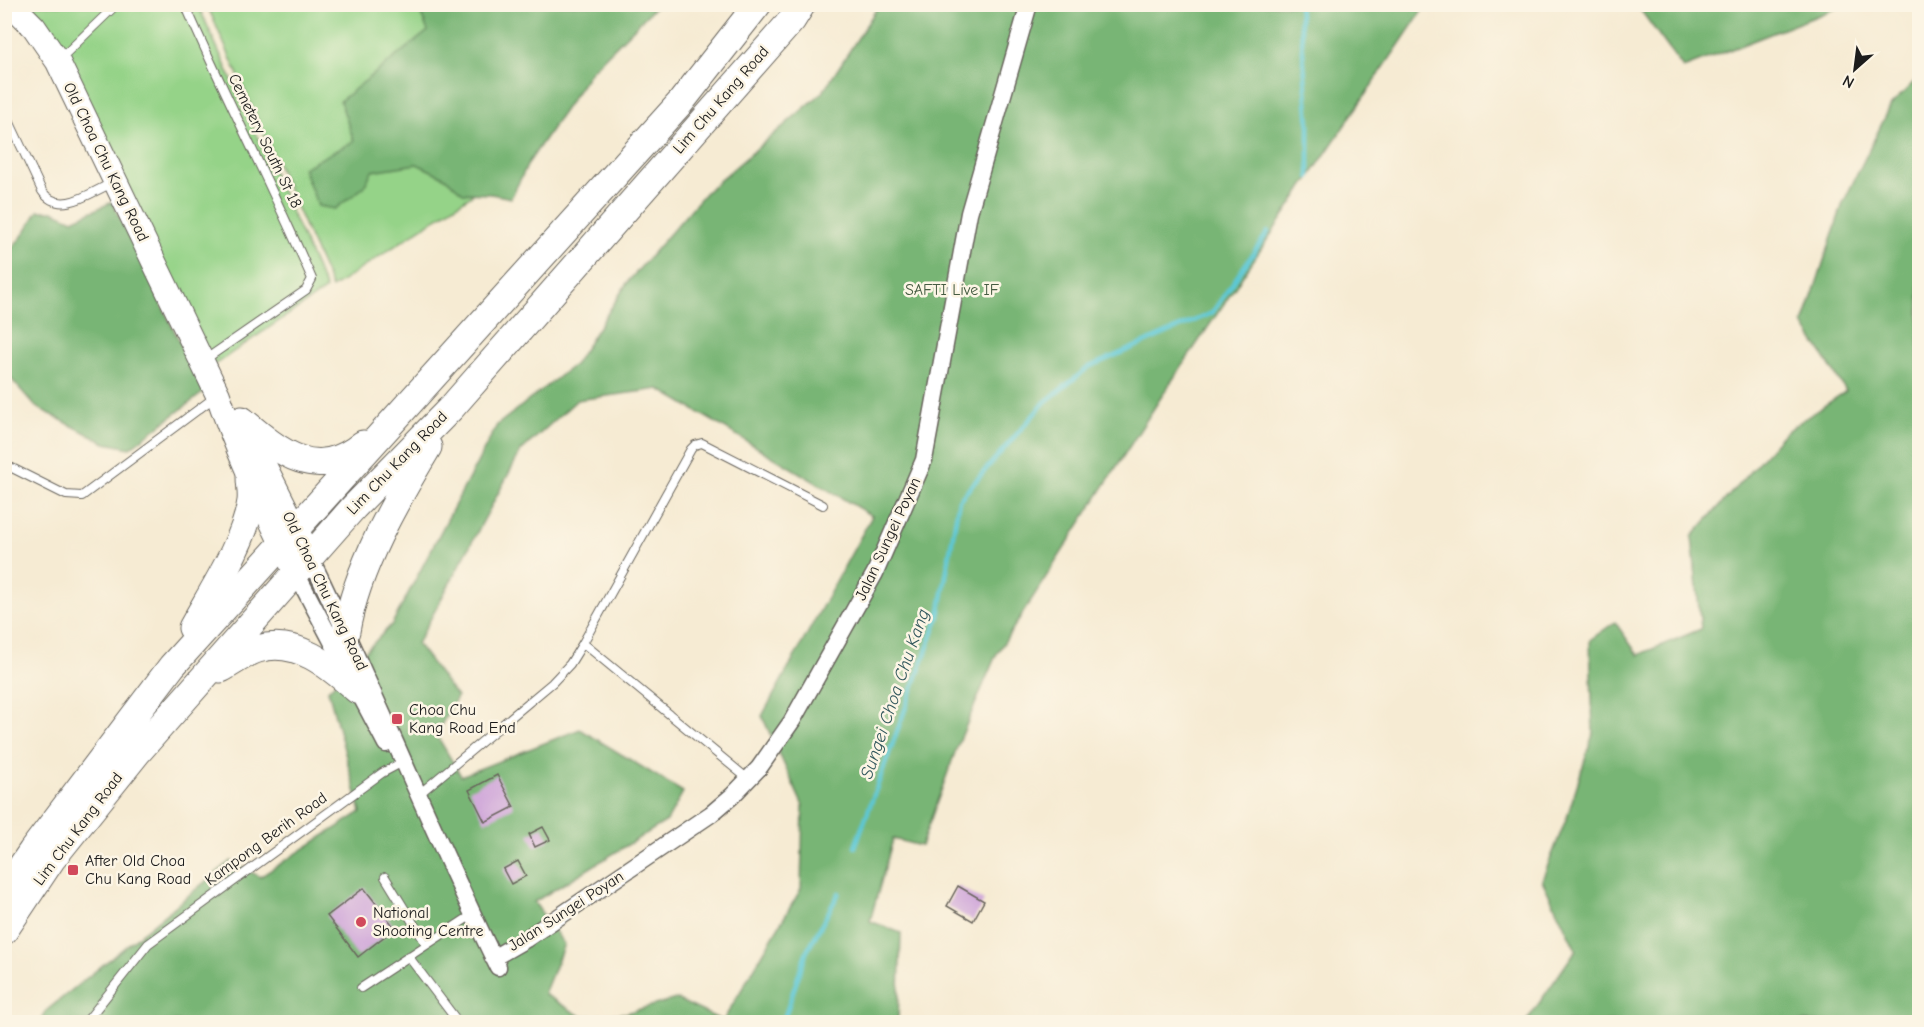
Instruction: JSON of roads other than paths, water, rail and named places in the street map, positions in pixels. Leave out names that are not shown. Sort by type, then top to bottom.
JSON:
[{"type":"main road","name":"Lim Chu Kang Road","points":[[4,892],[32,851],[172,666],[681,102],[758,4]]},
{"type":"main road","name":"Lim Chu Kang Road","points":[[4,931],[52,860],[137,753],[354,507],[452,407],[792,20],[802,4]]},
{"type":"main road","points":[[346,631],[356,587],[396,502],[452,407]]},
{"type":"main road","points":[[242,420],[273,447],[292,457],[309,462],[328,462],[353,452],[398,415]]},
{"type":"main road","points":[[172,666],[235,548],[249,513],[250,477]]},
{"type":"main road","points":[[205,677],[258,649],[288,646],[326,663],[357,690]]},
{"type":"street","name":"Old Choa Chu Kang Road","points":[[11,4],[34,27],[58,62],[218,395],[232,437],[250,477],[289,536]]},
{"type":"street","name":"Jalan Sungei Poyan","points":[[496,963],[526,939],[711,814],[732,796],[759,768],[792,721],[875,573],[924,460],[969,213],[1029,4]]},
{"type":"street","name":"Old Choa Chu Kang Road","points":[[218,395],[242,420],[289,536],[357,690],[397,765],[418,795]]},
{"type":"street","name":"Old Choa Chu Kang Road","points":[[303,565],[346,631],[472,915],[496,963]]},
{"type":"lane","points":[[58,62],[117,4]]},
{"type":"lane","name":"Cemetery South St 18","points":[[185,4],[207,56],[275,194],[312,279],[306,290],[202,362]]},
{"type":"lane","points":[[4,110],[42,191],[51,201],[57,204],[71,202],[114,182]]},
{"type":"lane","points":[[4,464],[66,495],[82,496],[218,395]]},
{"type":"lane","points":[[418,795],[552,683],[570,664],[695,444],[702,443],[823,505]]},
{"type":"lane","points":[[583,643],[748,779]]},
{"type":"lane","name":"Kampong Berih Road","points":[[86,1023],[148,944],[372,780],[397,765]]},
{"type":"lane","points":[[385,877],[426,944]]},
{"type":"lane","points":[[361,988],[472,915]]},
{"type":"lane","points":[[408,956],[459,1023]]},
{"type":"waterway","name":"Sungei Choa Chu Kang","points":[[1299,4],[1309,125],[1309,177]]},
{"type":"waterway","name":"Sungei Choa Chu Kang","points":[[855,847],[939,616],[959,500],[1045,402],[1089,367],[1212,313],[1268,232]]},
{"type":"waterway","name":"Sungei Choa Chu Kang","points":[[783,1022],[806,953],[839,893]]},
{"type":"place","name":"Choa Chu Kang Road End","points":[[397,719]]},
{"type":"place","name":"After Old Choa Chu Kang Road","points":[[73,870]]},
{"type":"place","name":"National Shooting Centre","points":[[361,922]]},
{"type":"park label","name":"SAFTI Live IF","points":[[952,290]]}]
